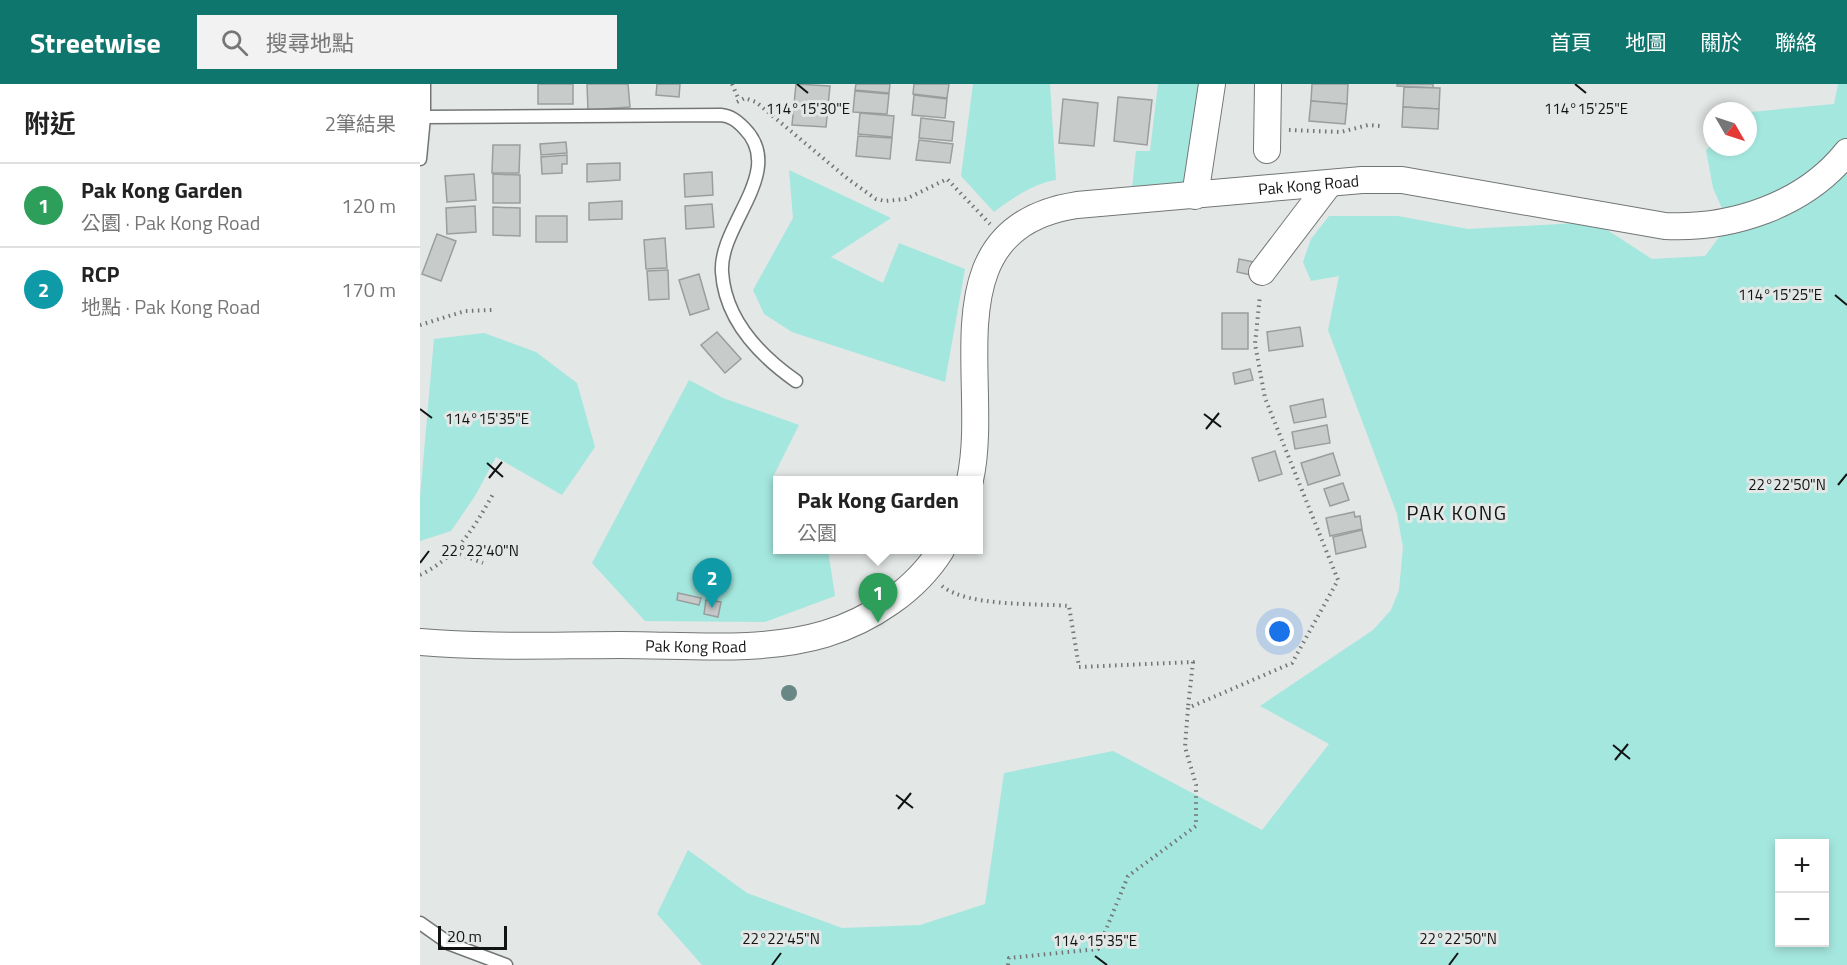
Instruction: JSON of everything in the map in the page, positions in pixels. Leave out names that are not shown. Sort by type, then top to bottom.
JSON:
[{"type":"street","points":[[1195,196],[1212,84]]},
{"type":"street","points":[[1267,140],[1268,84]]},
{"type":"street","name":"Pak Kong Road","points":[[970,476],[976,432],[973,325],[976,297],[984,269],[1005,240],[1035,216],[1059,208],[1362,180],[1415,181],[1665,226],[1691,227],[1732,220],[1778,204],[1812,185],[1837,165],[1847,152]]},
{"type":"street","points":[[1262,272],[1329,184]]},
{"type":"street","name":"Pak Kong Road","points":[[420,642],[700,645],[787,641],[827,633],[863,618],[896,598],[926,572],[938,554]]},
{"type":"lane","points":[[420,159],[424,117],[423,84]]},
{"type":"lane","points":[[424,117],[728,116],[755,142],[758,165],[747,202],[723,248],[722,269],[725,293],[750,342],[771,363],[796,381]]},
{"type":"lane","points":[[420,923],[470,959],[506,965]]},
{"type":"path","points":[[732,84],[739,100]]},
{"type":"path","points":[[728,116],[739,100],[745,98],[756,102],[848,179],[876,199],[906,199],[946,179],[1005,240]]},
{"type":"path","points":[[1267,140],[1341,132],[1368,125],[1380,126]]},
{"type":"path","points":[[1188,708],[1292,663],[1338,579],[1265,398],[1255,344],[1262,272]]},
{"type":"path","points":[[420,325],[465,311],[492,310]]},
{"type":"path","points":[[420,575],[454,552],[471,534],[493,494]]},
{"type":"path","points":[[454,552],[483,562]]},
{"type":"path","points":[[926,572],[948,591],[984,600],[1069,606],[1079,667],[1193,662],[1185,747],[1196,785],[1196,826],[1128,876],[1098,949],[1009,958],[1008,965]]},
{"type":"shaded area","points":[[973,84],[1050,84],[1056,180],[1031,188],[994,212],[961,176]]},
{"type":"shaded area","points":[[1158,84],[1206,84],[1189,194],[1131,198],[1136,151],[1150,151]]},
{"type":"shaded area","points":[[1838,84],[1847,84],[1847,965],[702,965],[657,914],[688,850],[747,893],[842,928],[920,925],[985,904],[1004,773],[1113,751],[1262,830],[1329,744],[1260,706],[1373,630],[1391,610],[1399,590],[1403,547],[1397,514],[1328,330],[1339,276],[1311,281],[1303,262],[1311,239],[1329,216],[1398,216],[1468,229],[1595,222],[1652,259],[1705,256],[1729,224],[1713,188],[1707,156],[1757,156],[1757,111],[1834,104]]},
{"type":"shaded area","points":[[789,170],[891,218],[831,257],[883,283],[899,243],[965,269],[945,382],[792,332],[764,314],[753,290],[793,218]]},
{"type":"shaded area","points":[[484,333],[536,352],[577,383],[595,447],[562,495],[496,457],[475,496],[451,531],[420,541],[420,497],[434,339]]},
{"type":"shaded area","points":[[689,380],[723,398],[799,425],[773,476],[773,554],[829,554],[835,596],[765,622],[645,621],[592,563]]},
{"type":"building","points":[[538,84],[573,84],[573,104],[538,104]]},
{"type":"building","points":[[587,84],[628,84],[630,107],[588,110]]},
{"type":"building","points":[[657,84],[680,84],[679,97],[656,95]]},
{"type":"building","points":[[796,84],[830,86],[826,127],[792,125]]},
{"type":"building","points":[[856,84],[890,84],[889,93],[855,90]]},
{"type":"building","points":[[914,84],[949,84],[947,98],[913,94]]},
{"type":"building","points":[[1312,84],[1348,84],[1347,104],[1311,101]]},
{"type":"building","points":[[1397,84],[1433,84],[1433,88],[1397,86]]},
{"type":"building","points":[[1404,87],[1440,88],[1439,109],[1403,107]]},
{"type":"building","points":[[855,91],[889,94],[887,114],[853,112]]},
{"type":"building","points":[[914,95],[947,99],[945,118],[912,115]]},
{"type":"building","points":[[1118,97],[1152,100],[1147,145],[1114,141]]},
{"type":"building","points":[[1063,99],[1098,103],[1094,146],[1059,143]]},
{"type":"building","points":[[1311,101],[1347,104],[1345,124],[1309,121]]},
{"type":"building","points":[[1403,107],[1439,109],[1438,129],[1402,127]]},
{"type":"building","points":[[860,113],[894,116],[892,137],[858,134]]},
{"type":"building","points":[[921,118],[954,122],[952,141],[919,138]]},
{"type":"building","points":[[858,136],[892,138],[890,159],[856,156]]},
{"type":"building","points":[[919,140],[953,144],[950,163],[916,160]]},
{"type":"building","points":[[566,142],[567,153],[541,155],[540,144]]},
{"type":"building","points":[[493,145],[520,145],[519,173],[492,173]]},
{"type":"building","points":[[567,155],[567,164],[562,164],[562,173],[542,174],[541,157]]},
{"type":"building","points":[[620,163],[620,180],[587,182],[587,164]]},
{"type":"building","points":[[712,172],[713,195],[685,197],[684,174]]},
{"type":"building","points":[[474,174],[476,200],[447,202],[445,176]]},
{"type":"building","points":[[493,174],[520,175],[520,203],[493,203]]},
{"type":"building","points":[[622,201],[622,219],[589,220],[589,203]]},
{"type":"building","points":[[712,204],[714,227],[686,229],[685,206]]},
{"type":"building","points":[[475,206],[476,232],[447,234],[446,208]]},
{"type":"building","points":[[493,207],[520,208],[520,236],[493,235]]},
{"type":"building","points":[[536,216],[567,216],[567,242],[536,242]]},
{"type":"building","points":[[437,234],[456,241],[441,281],[422,274]]},
{"type":"building","points":[[665,238],[667,268],[646,269],[644,240]]},
{"type":"building","points":[[1239,259],[1259,263],[1256,276],[1237,272]]},
{"type":"building","points":[[668,270],[669,299],[649,300],[647,271]]},
{"type":"building","points":[[699,274],[709,309],[690,315],[679,280]]},
{"type":"building","points":[[1222,313],[1248,313],[1248,349],[1222,349]]},
{"type":"building","points":[[1300,327],[1303,346],[1269,351],[1267,332]]},
{"type":"building","points":[[717,332],[741,359],[725,373],[701,345]]},
{"type":"building","points":[[1250,369],[1253,380],[1235,384],[1233,373]]},
{"type":"building","points":[[1323,399],[1326,417],[1294,423],[1290,406]]},
{"type":"building","points":[[1327,425],[1330,443],[1295,449],[1292,432]]},
{"type":"building","points":[[1275,451],[1282,474],[1259,481],[1252,458]]},
{"type":"building","points":[[1333,453],[1340,475],[1308,485],[1301,463]]},
{"type":"building","points":[[1343,483],[1349,500],[1330,506],[1324,489]]},
{"type":"building","points":[[1354,512],[1355,517],[1360,516],[1362,529],[1330,536],[1326,518]]},
{"type":"building","points":[[1362,530],[1366,547],[1336,554],[1333,537]]},
{"type":"building","points":[[678,593],[701,598],[699,605],[677,600]]},
{"type":"building","points":[[706,600],[721,602],[718,617],[704,614]]},
{"type":"place","name":"RCP","points":[[712,608]]},
{"type":"place","name":"Pak Kong Garden","points":[[878,623]]},
{"type":"district","name":"PAK KONG","points":[[1457,513]]}]
